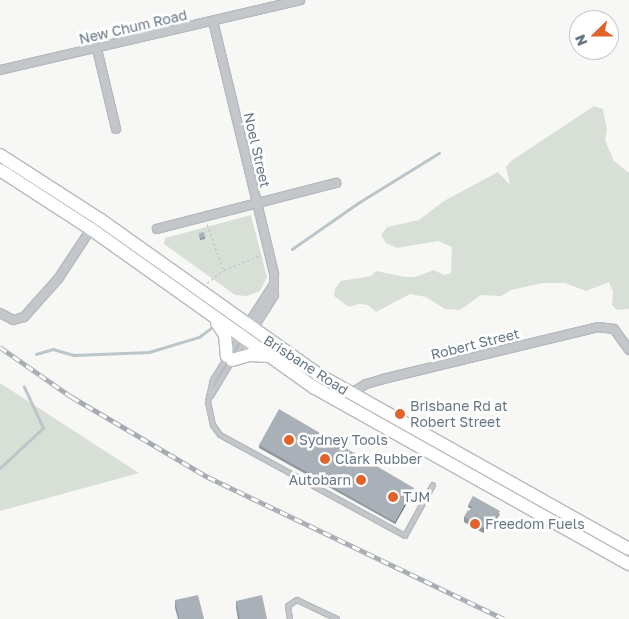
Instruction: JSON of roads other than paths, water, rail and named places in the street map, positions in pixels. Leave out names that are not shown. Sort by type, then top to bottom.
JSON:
[{"type":"main road","name":"Brisbane Road","points":[[0,155],[101,220],[246,333],[269,356],[352,410],[629,564]]},
{"type":"main road","name":"Brisbane Road","points":[[0,170],[91,229],[215,319],[246,333],[350,394],[629,549]]},
{"type":"main road","points":[[215,319],[225,335],[230,358],[250,355],[269,356]]},
{"type":"street","name":"New Chum Road","points":[[0,70],[97,49],[300,0]]},
{"type":"street","name":"Noel Street","points":[[213,21],[274,284],[246,333]]},
{"type":"street","points":[[97,49],[116,130]]},
{"type":"street","points":[[157,229],[257,205],[336,183]]},
{"type":"street","points":[[0,313],[13,320],[24,317],[58,279],[91,229]]},
{"type":"street","name":"Robert Street","points":[[350,394],[366,384],[383,379],[586,329],[608,328],[618,333],[629,350]]},
{"type":"lane","name":"Noel Street","points":[[246,333],[213,380],[208,402],[212,425],[220,435],[405,536],[433,485]]},
{"type":"lane","points":[[290,619],[288,606],[297,600],[337,619]]},
{"type":"waterway","points":[[292,249],[358,203],[439,153]]},
{"type":"waterway","points":[[36,354],[53,349],[74,355],[149,352],[199,337],[211,328]]},
{"type":"waterway","points":[[0,468],[43,428],[24,387]]},
{"type":"railway","points":[[0,347],[72,397],[208,477],[504,619]]},
{"type":"place","name":"Brisbane Rd at Robert Street","points":[[400,414]]},
{"type":"place","name":"Sydney Tools","points":[[289,440]]},
{"type":"place","name":"Clark Rubber","points":[[325,459]]},
{"type":"place","name":"Autobarn","points":[[361,480]]},
{"type":"place","name":"TJM","points":[[393,497]]},
{"type":"place","name":"Freedom Fuels","points":[[475,524]]}]
